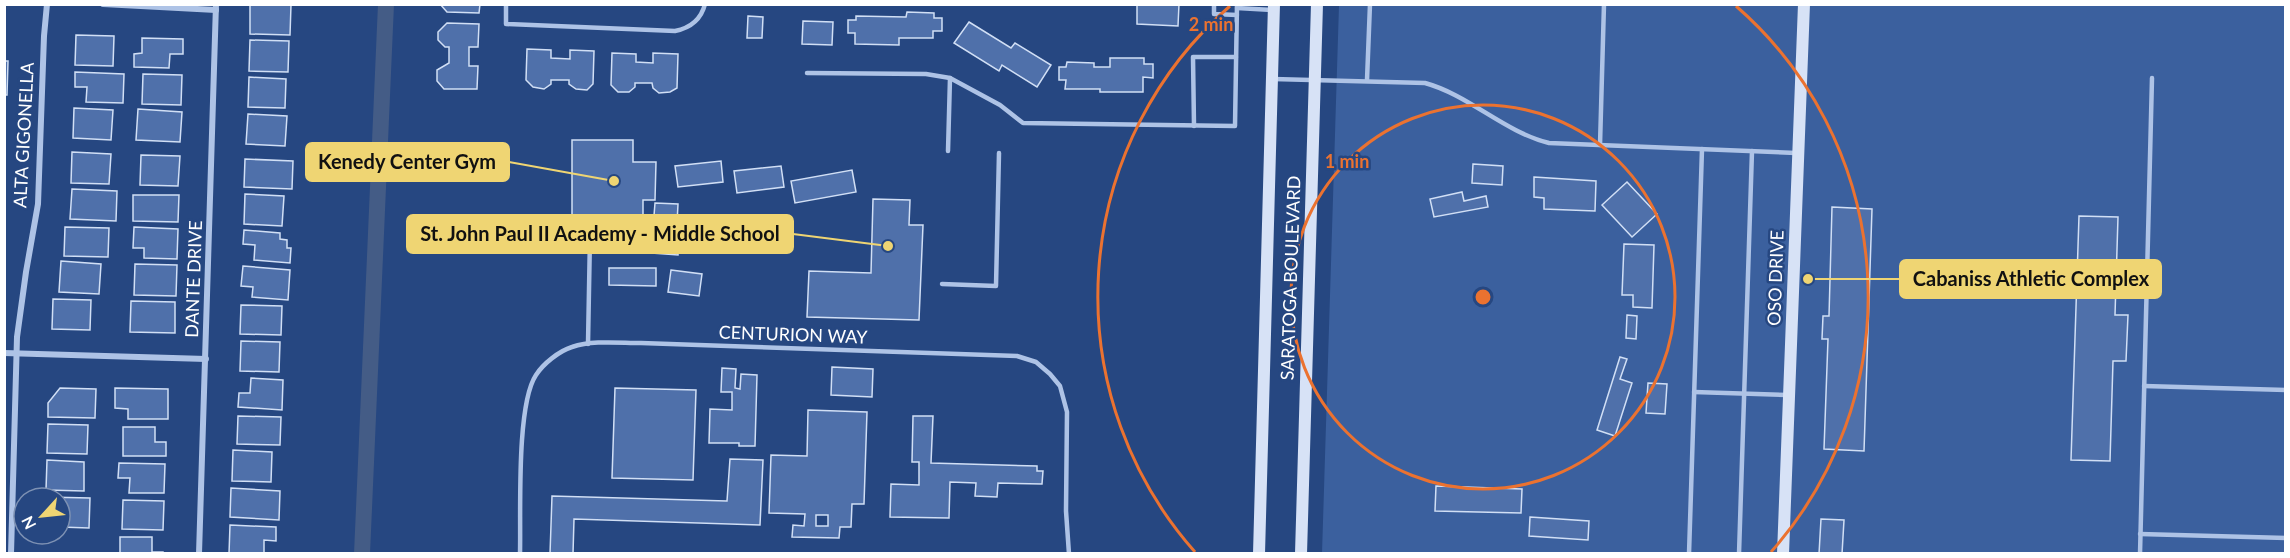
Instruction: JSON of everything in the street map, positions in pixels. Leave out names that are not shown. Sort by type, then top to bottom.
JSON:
[{"type":"main road","name":"SARATOGA BOULEVARD","points":[[1301,554],[1317,4]]},
{"type":"main road","name":"OSO DRIVE","points":[[1783,554],[1804,4]]},
{"type":"main road","name":"SARATOGA BOULEVARD","points":[[1259,554],[1274,7]]},
{"type":"street","name":"ALTA GIGONELLA","points":[[11,554],[16,353],[26,272],[38,204],[47,4]]},
{"type":"street","points":[[103,4],[216,7]]},
{"type":"street","name":"DANTE DRIVE","points":[[199,554],[216,7]]},
{"type":"street","points":[[4,353],[206,359]]},
{"type":"lane","points":[[506,4],[506,24],[675,31],[686,29],[697,21],[705,4]]},
{"type":"lane","points":[[1214,4],[1214,14],[1237,15]]},
{"type":"lane","points":[[1368,80],[1370,4]]},
{"type":"lane","points":[[1600,145],[1604,4]]},
{"type":"lane","points":[[807,73],[926,74],[950,78],[1000,105],[1023,123],[1235,126],[1237,6],[1274,7]]},
{"type":"lane","points":[[1194,126],[1193,57],[1236,57]]},
{"type":"lane","points":[[948,151],[950,78]]},
{"type":"lane","points":[[2140,554],[2152,78]]},
{"type":"lane","points":[[1273,79],[1425,82],[1443,89],[1540,141],[1799,153]]},
{"type":"lane","points":[[1689,554],[1702,149]]},
{"type":"lane","points":[[1739,554],[1752,151]]},
{"type":"lane","points":[[942,284],[996,286],[999,153]]},
{"type":"lane","points":[[588,344],[590,237]]},
{"type":"lane","name":"CENTURION WAY","points":[[520,554],[526,400],[536,375],[554,357],[571,347],[588,344],[946,353],[1017,356],[1036,362],[1060,386],[1067,412],[1066,511],[1069,554]]},
{"type":"lane","points":[[2144,386],[2286,390]]},
{"type":"lane","points":[[1694,392],[1789,395]]},
{"type":"lane","points":[[2140,534],[2286,538]]},
{"type":"shaded area","points":[[1339,5],[2285,5],[2285,553],[1322,554]]},
{"type":"building","points":[[250,4],[291,5],[290,35],[250,34]]},
{"type":"building","points":[[440,4],[480,4],[479,13],[447,12]]},
{"type":"building","points":[[1137,4],[1179,4],[1178,26],[1137,24]]},
{"type":"building","points":[[907,12],[934,13],[934,18],[942,18],[942,31],[933,31],[933,38],[899,38],[899,45],[855,44],[855,33],[848,33],[848,20],[856,20],[856,16],[906,17]]},
{"type":"building","points":[[748,16],[763,17],[762,38],[747,38]]},
{"type":"building","points":[[803,21],[833,22],[832,45],[802,44]]},
{"type":"building","points":[[969,22],[1011,48],[1015,43],[1051,65],[1037,87],[1002,65],[999,71],[954,43]]},
{"type":"building","points":[[447,23],[479,24],[478,47],[469,47],[469,66],[478,66],[477,89],[444,89],[437,81],[437,70],[449,63],[449,47],[445,47],[438,40],[438,32]]},
{"type":"building","points":[[76,35],[114,36],[113,66],[75,65]]},
{"type":"building","points":[[142,38],[183,39],[183,54],[170,54],[169,68],[134,67],[134,54],[142,53]]},
{"type":"building","points":[[250,40],[289,41],[288,72],[249,71]]},
{"type":"building","points":[[527,49],[551,50],[551,58],[570,59],[570,50],[594,51],[593,84],[587,90],[576,89],[569,84],[569,80],[551,80],[551,84],[544,89],[533,87],[526,80]]},
{"type":"building","points":[[612,53],[636,54],[636,62],[653,63],[653,53],[678,54],[677,88],[670,92],[659,93],[653,88],[652,83],[635,83],[635,87],[629,92],[618,92],[611,85]]},
{"type":"building","points":[[1110,58],[1144,58],[1144,64],[1153,64],[1153,78],[1143,77],[1143,92],[1065,89],[1066,80],[1059,80],[1059,67],[1066,67],[1067,62],[1094,63],[1094,67],[1110,67]]},
{"type":"building","points":[[4,61],[8,61],[7,95],[4,95]]},
{"type":"building","points":[[75,72],[124,74],[123,103],[86,102],[87,87],[75,87]]},
{"type":"building","points":[[143,74],[182,75],[181,105],[142,104]]},
{"type":"building","points":[[249,77],[286,79],[285,108],[248,107]]},
{"type":"building","points":[[74,108],[113,110],[111,140],[73,138]]},
{"type":"building","points":[[138,109],[182,112],[180,142],[136,140]]},
{"type":"building","points":[[248,114],[287,116],[285,146],[246,144]]},
{"type":"building","points":[[572,140],[633,140],[633,162],[656,162],[655,200],[643,200],[643,218],[572,216]]},
{"type":"building","points":[[72,152],[111,154],[109,184],[71,183]]},
{"type":"building","points":[[141,155],[180,156],[178,186],[140,185]]},
{"type":"building","points":[[245,159],[293,161],[292,189],[244,187]]},
{"type":"building","points":[[721,161],[723,182],[678,187],[675,166]]},
{"type":"building","points":[[1473,164],[1503,166],[1502,185],[1472,183]]},
{"type":"building","points":[[781,166],[784,187],[737,193],[734,171]]},
{"type":"building","points":[[852,170],[856,192],[795,203],[791,181]]},
{"type":"building","points":[[1534,177],[1596,181],[1595,211],[1544,209],[1544,198],[1534,197]]},
{"type":"building","points":[[1627,182],[1657,214],[1632,237],[1602,205]]},
{"type":"building","points":[[72,189],[117,191],[116,221],[70,219]]},
{"type":"building","points":[[1462,192],[1464,201],[1486,196],[1488,207],[1434,217],[1430,199]]},
{"type":"building","points":[[245,194],[284,196],[282,226],[244,224]]},
{"type":"building","points":[[133,195],[179,195],[178,222],[133,221]]},
{"type":"building","points":[[873,199],[910,200],[909,225],[923,225],[919,320],[807,317],[809,271],[871,273]]},
{"type":"building","points":[[655,203],[678,204],[677,224],[680,224],[678,255],[652,253],[653,243],[649,243],[648,249],[629,248],[630,226],[653,228]]},
{"type":"building","points":[[1832,207],[1872,209],[1864,451],[1824,449],[1828,339],[1822,339],[1823,316],[1829,316]]},
{"type":"building","points":[[2079,216],[2118,217],[2115,315],[2128,315],[2126,361],[2113,361],[2110,461],[2071,460]]},
{"type":"building","points":[[65,227],[109,228],[108,257],[64,256]]},
{"type":"building","points":[[134,227],[178,229],[177,259],[144,258],[144,248],[133,248]]},
{"type":"building","points":[[244,230],[280,233],[280,239],[287,240],[287,248],[291,248],[290,263],[254,260],[255,245],[243,244]]},
{"type":"building","points":[[1624,244],[1654,245],[1652,308],[1633,307],[1633,295],[1622,295]]},
{"type":"building","points":[[61,261],[101,264],[99,294],[59,292]]},
{"type":"building","points":[[135,264],[177,265],[176,296],[134,295]]},
{"type":"building","points":[[243,266],[290,270],[288,300],[252,297],[253,287],[241,286]]},
{"type":"building","points":[[609,268],[656,268],[656,286],[609,285]]},
{"type":"building","points":[[671,270],[702,274],[699,296],[668,292]]},
{"type":"building","points":[[53,299],[91,300],[90,330],[52,329]]},
{"type":"building","points":[[131,301],[175,302],[175,333],[130,332]]},
{"type":"building","points":[[241,305],[282,306],[281,335],[240,334]]},
{"type":"building","points":[[1627,315],[1637,316],[1636,339],[1626,338]]},
{"type":"building","points":[[241,341],[280,342],[279,372],[240,371]]},
{"type":"building","points":[[1620,357],[1627,359],[1620,379],[1632,383],[1615,436],[1597,430]]},
{"type":"building","points":[[832,367],[873,369],[872,397],[831,395]]},
{"type":"building","points":[[722,368],[736,369],[735,388],[740,389],[741,374],[757,375],[755,446],[739,446],[739,443],[709,443],[710,409],[732,410],[732,392],[721,392]]},
{"type":"building","points":[[251,378],[283,380],[282,410],[238,407],[239,393],[250,393]]},
{"type":"building","points":[[1648,383],[1667,384],[1665,414],[1646,413]]},
{"type":"building","points":[[60,388],[96,389],[95,418],[48,417],[48,403]]},
{"type":"building","points":[[115,388],[168,389],[168,419],[128,419],[128,409],[115,408]]},
{"type":"building","points":[[615,388],[696,390],[693,480],[612,478]]},
{"type":"building","points":[[808,410],[867,412],[864,504],[852,504],[851,527],[840,527],[839,538],[792,537],[793,525],[804,526],[805,514],[769,513],[771,455],[807,456]],"holes":[[[816,515],[828,515],[828,526],[816,526]]]},
{"type":"building","points":[[238,416],[281,417],[280,445],[237,444]]},
{"type":"building","points":[[913,416],[933,416],[931,463],[1037,466],[1037,471],[1043,471],[1042,484],[998,483],[997,497],[975,496],[976,483],[950,482],[949,518],[890,517],[891,484],[919,485],[919,462],[912,462]]},
{"type":"building","points":[[48,424],[88,425],[87,454],[47,453]]},
{"type":"building","points":[[123,427],[155,427],[155,442],[166,442],[166,456],[123,456]]},
{"type":"building","points":[[233,450],[272,452],[271,482],[232,481]]},
{"type":"building","points":[[730,459],[763,460],[760,525],[574,519],[573,554],[550,554],[552,496],[727,501]]},
{"type":"building","points":[[47,460],[84,462],[84,491],[72,491],[72,486],[46,486]]},
{"type":"building","points":[[119,463],[165,464],[164,493],[129,493],[130,478],[118,478]]},
{"type":"building","points":[[1436,486],[1522,489],[1521,513],[1435,511]]},
{"type":"building","points":[[231,488],[280,491],[279,520],[230,517]]},
{"type":"building","points":[[72,498],[90,498],[89,528],[72,527]]},
{"type":"building","points":[[123,500],[164,501],[163,530],[122,529]]},
{"type":"building","points":[[1530,517],[1589,521],[1588,540],[1529,536]]},
{"type":"building","points":[[1821,519],[1844,520],[1842,554],[1819,554]]},
{"type":"building","points":[[230,525],[276,527],[276,541],[264,540],[264,554],[229,554]]},
{"type":"building","points":[[120,537],[152,537],[152,552],[163,552],[163,554],[120,554]]},
{"type":"waterway","points":[[362,554],[386,4]]},
{"type":"place","name":"Kenedy Center Gym","points":[[614,181]]},
{"type":"place","name":"St. John Paul II Academy - Middle School","points":[[888,246]]},
{"type":"place","name":"Cabaniss Athletic Complex","points":[[1808,279]]}]
